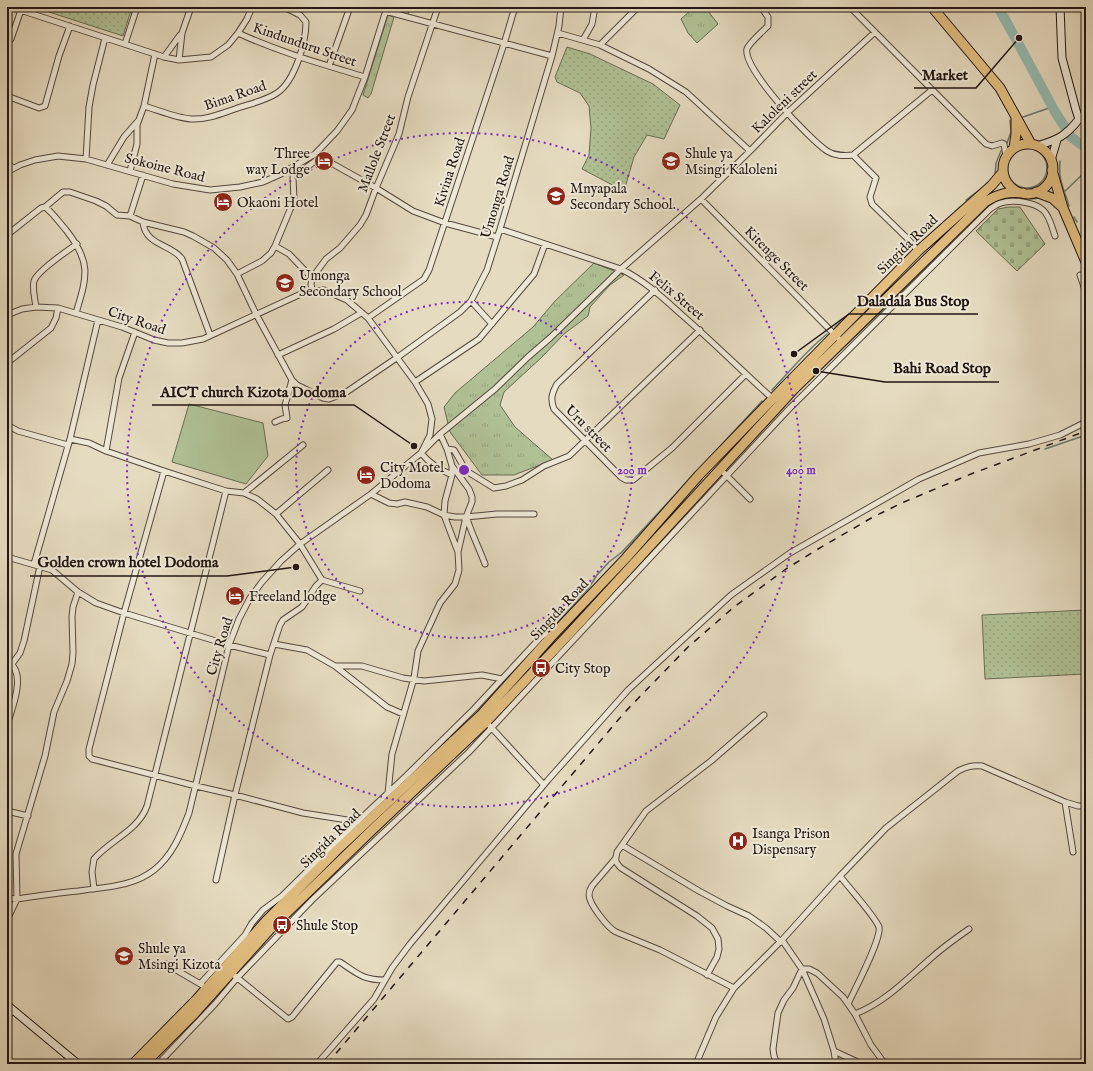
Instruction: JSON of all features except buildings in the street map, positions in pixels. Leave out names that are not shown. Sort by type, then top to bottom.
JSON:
[{"type":"highway","points":[[932,7],[1000,88],[1034,145]]},
{"type":"highway","points":[[1014,148],[1016,117]]},
{"type":"highway","points":[[1052,170],[1051,178],[1042,189],[1036,192],[1022,193],[1012,188],[1008,184],[1003,172],[1003,167],[1006,156],[1019,145],[1034,145],[1043,149],[1051,160],[1052,170],[1063,208],[1086,262]]},
{"type":"highway","name":"Singida Road","points":[[144,1060],[203,986],[266,921],[364,825],[482,714],[551,637],[626,558],[699,475],[918,252],[1003,172]]},
{"type":"highway","points":[[1036,192],[1052,198],[1063,208]]},
{"type":"highway","name":"Singida Road","points":[[134,1064],[144,1060],[234,975],[272,927],[364,825],[488,725],[571,632],[723,472],[794,389],[985,202],[1002,193],[1022,193]]},
{"type":"main road","points":[[1034,145],[1060,138],[1074,126],[1083,121],[1076,110],[1062,58],[1060,7]]},
{"type":"main road","points":[[1051,160],[1060,138]]},
{"type":"main road","points":[[10,1008],[78,1064]]},
{"type":"street","points":[[11,7],[164,57],[179,60],[211,57],[228,45],[247,19],[252,7]]},
{"type":"street","points":[[125,44],[137,7]]},
{"type":"street","points":[[179,60],[182,33],[191,7]]},
{"type":"street","name":"Bima Road","points":[[144,106],[189,119],[206,119],[266,99],[278,92],[288,82],[300,57],[306,31],[306,22],[300,15],[286,7]]},
{"type":"street","points":[[329,66],[350,7]]},
{"type":"street","name":"Mallole Street","points":[[312,278],[326,259],[340,248],[360,226],[366,215],[399,134],[408,97],[438,7]]},
{"type":"street","name":"Kivina Road","points":[[368,318],[424,279],[429,270],[515,7]]},
{"type":"street","name":"Umonga Road","points":[[398,357],[472,302],[487,270],[552,56],[558,33],[561,7]]},
{"type":"street","points":[[583,40],[592,24],[595,7]]},
{"type":"street","points":[[600,45],[638,7]]},
{"type":"street","points":[[761,7],[768,17],[768,26],[747,50],[758,77],[786,113],[828,151],[842,156],[853,155],[932,90]]},
{"type":"street","points":[[850,7],[986,144],[992,146],[1002,143],[1004,144],[1006,156]]},
{"type":"street","points":[[386,9],[432,24],[552,56]]},
{"type":"street","name":"Sokoine Road","points":[[7,172],[34,160],[58,156],[86,159],[174,184],[210,190],[240,187],[263,182],[281,174],[315,154],[337,131],[352,110],[365,77],[386,9]]},
{"type":"street","points":[[7,42],[11,38],[21,10]]},
{"type":"street","points":[[7,96],[39,108],[45,106],[70,26]]},
{"type":"street","name":"Kaloleni street","points":[[421,453],[440,434],[507,378],[528,357],[562,328],[567,321],[621,269],[701,199],[786,113],[876,32]]},
{"type":"street","points":[[164,57],[182,33]]},
{"type":"street","name":"Kindunduru Street","points":[[238,33],[300,57],[365,77]]},
{"type":"street","points":[[558,33],[600,45],[649,69],[686,92],[750,151]]},
{"type":"street","points":[[86,159],[89,107],[92,85],[105,38]]},
{"type":"street","points":[[130,171],[137,148],[136,132],[144,106],[155,54]]},
{"type":"street","points":[[1083,121],[1086,114]]},
{"type":"street","points":[[107,165],[124,137],[139,120]]},
{"type":"street","points":[[315,154],[376,188],[413,211],[445,223],[497,237]]},
{"type":"street","points":[[853,155],[876,178],[870,197],[872,204],[909,240],[918,252]]},
{"type":"street","points":[[236,274],[262,261],[271,253],[294,200],[294,177],[321,157]]},
{"type":"street","points":[[7,164],[14,168]]},
{"type":"street","points":[[130,216],[143,175]]},
{"type":"street","points":[[7,235],[40,208],[45,207],[63,192],[70,192],[96,201],[117,214],[130,216],[143,222],[184,232],[202,241],[214,248],[227,260],[236,274],[292,380],[297,385],[323,398],[329,399],[345,392],[398,357]]},
{"type":"street","name":"Kitenge Street","points":[[701,199],[842,342]]},
{"type":"street","points":[[750,499],[723,472],[990,209],[1000,203],[1018,201],[1032,205],[1043,210],[1049,219],[1055,236]]},
{"type":"street","points":[[45,207],[51,211],[77,244],[83,258],[85,281],[76,314]]},
{"type":"street","points":[[143,222],[143,227],[146,233],[159,245],[178,253],[182,259],[210,336]]},
{"type":"street","name":"Felix Street","points":[[500,230],[621,269],[637,277],[655,290],[700,330],[773,399]]},
{"type":"street","points":[[36,307],[34,287],[36,278],[42,271],[77,244]]},
{"type":"street","points":[[415,382],[479,339],[534,274],[545,244]]},
{"type":"street","points":[[275,246],[289,254],[312,278],[311,285],[313,291]]},
{"type":"street","points":[[1080,275],[1086,293]]},
{"type":"street","name":"City Road","points":[[7,315],[22,309],[36,307],[58,308],[168,344],[194,341],[210,336],[303,293],[324,290],[347,300],[368,318],[415,382],[428,404],[432,419],[430,435],[421,453],[371,494],[300,544],[267,576],[250,598],[239,619],[229,644],[189,813],[181,835],[170,852],[155,870],[141,878],[120,885],[7,898]]},
{"type":"street","name":"Uru street","points":[[655,290],[557,384],[552,393],[551,401],[554,409],[621,477],[626,480],[633,480],[672,448],[746,374]]},
{"type":"street","points":[[472,302],[492,324]]},
{"type":"street","points":[[7,363],[51,328],[56,318],[58,308]]},
{"type":"street","points":[[278,355],[334,329],[361,313]]},
{"type":"street","points":[[7,725],[18,684],[15,671],[9,662],[20,653],[37,565],[70,439],[98,320]]},
{"type":"street","points":[[447,449],[454,450],[465,470],[494,488],[506,486],[522,480],[544,466],[569,456],[700,330]]},
{"type":"street","points":[[106,451],[119,378],[135,332]]},
{"type":"street","points":[[275,422],[287,418],[286,405],[292,380]]},
{"type":"street","points":[[317,1064],[374,999],[392,968],[410,944],[544,785],[628,690],[731,595],[790,553],[919,479],[979,453],[1030,444],[1060,435],[1086,422]]},
{"type":"street","points":[[7,438],[8,426],[68,445]]},
{"type":"street","points":[[440,434],[447,449],[452,466],[452,474],[445,501],[444,514],[458,552]]},
{"type":"street","points":[[70,439],[89,443],[106,451],[164,471],[226,491],[244,493],[257,499],[276,514],[300,544],[322,580],[360,591]]},
{"type":"street","points":[[244,493],[303,445]]},
{"type":"street","points":[[421,453],[436,468],[452,474]]},
{"type":"street","points":[[388,793],[392,754],[414,678],[418,651],[440,603],[455,584],[459,570],[458,552],[466,517],[472,502],[469,489],[452,466]]},
{"type":"street","points":[[276,514],[328,470]]},
{"type":"street","points":[[164,471],[124,613],[89,749],[88,756],[92,759],[303,813],[364,825],[388,793],[474,709],[542,636],[546,634],[551,637]]},
{"type":"street","points":[[94,889],[92,872],[94,859],[142,818],[147,806],[226,491]]},
{"type":"street","points":[[371,494],[389,503],[397,504],[405,502],[444,514],[466,517],[497,514],[534,514]]},
{"type":"street","points":[[466,517],[485,564]]},
{"type":"street","points":[[7,557],[52,570],[78,592],[96,603],[190,633],[270,655]]},
{"type":"street","points":[[216,880],[270,655],[283,620],[302,606],[322,580]]},
{"type":"street","points":[[7,920],[17,898],[16,858],[45,756],[54,712],[67,681],[72,664],[72,617],[73,607],[78,592]]},
{"type":"street","points":[[274,644],[307,650],[335,666],[387,707],[403,714]]},
{"type":"street","points":[[335,666],[362,666],[397,676],[424,681],[482,675],[502,679]]},
{"type":"street","points":[[734,988],[706,975],[660,950],[613,930],[592,904],[589,891],[615,859],[617,852],[646,811],[711,761],[764,715]]},
{"type":"street","points":[[158,1064],[210,1010],[234,975],[469,752],[488,725],[544,785]]},
{"type":"street","points":[[696,1064],[716,1017],[734,988],[781,941],[886,828],[945,780],[966,767],[982,766],[1065,802],[1078,806],[1086,806]]},
{"type":"street","points":[[1065,802],[1073,852]]},
{"type":"street","points":[[7,811],[28,816]]},
{"type":"street","points":[[622,845],[699,891],[749,916],[781,941],[802,969],[824,1020],[834,1051],[836,1064]]},
{"type":"street","points":[[615,859],[616,863],[621,868],[697,916],[712,928],[718,939],[719,949],[706,975]]},
{"type":"street","points":[[840,876],[872,916],[879,930],[878,937],[868,961],[848,1004]]},
{"type":"street","points":[[855,1014],[868,1009],[885,997],[943,948],[969,929]]},
{"type":"street","points":[[234,975],[288,1019],[292,1017],[337,962],[340,962],[365,978],[372,980],[385,980]]},
{"type":"street","points":[[166,964],[203,986]]},
{"type":"street","points":[[802,969],[809,969],[817,973],[843,997],[855,1014],[871,1045],[885,1064]]},
{"type":"street","points":[[777,1064],[773,1049],[778,1013],[802,969]]},
{"type":"street","points":[[7,1018],[10,1008]]},
{"type":"street","points":[[834,1051],[862,1064]]},
{"type":"green space","points":[[50,7],[132,7],[123,36],[49,12]]},
{"type":"green space","points":[[391,7],[410,7],[408,15],[390,10]]},
{"type":"green space","points":[[694,7],[705,7],[718,24],[697,43],[688,33],[681,19]]},
{"type":"green space","points":[[388,15],[394,17],[371,94],[368,98],[363,95]]},
{"type":"green space","points":[[567,47],[590,54],[653,84],[680,105],[664,139],[647,135],[634,157],[624,191],[582,169],[589,155],[591,128],[589,106],[580,93],[557,82],[555,77]]},
{"type":"green space","points":[[1020,207],[1045,244],[1017,271],[976,231],[998,209]]},
{"type":"green space","points":[[594,263],[624,275],[610,285],[590,307],[588,316],[564,334],[541,358],[504,392],[500,405],[515,427],[553,460],[514,475],[482,475],[450,432],[444,407],[455,393],[533,327],[555,301]]},
{"type":"green space","points":[[189,404],[263,423],[268,456],[246,484],[172,462]]},
{"type":"green space","points":[[1086,610],[1086,674],[985,679],[982,615]]},
{"type":"waterway","points":[[998,7],[1054,110],[1071,137],[1086,148]]},
{"type":"waterway","points":[[1023,117],[1052,107]]},
{"type":"waterway","points":[[1007,143],[1011,132],[1010,120]]},
{"type":"waterway","points":[[1031,148],[1038,151],[1044,157],[1047,168],[1046,176],[1038,185],[1031,188],[1023,188],[1016,185],[1008,176],[1007,164],[1010,157],[1019,149],[1031,148]]},
{"type":"waterway","points":[[995,175],[996,163],[1001,151]]},
{"type":"waterway","points":[[1060,161],[1061,179],[1069,206]]},
{"type":"waterway","points":[[1063,193],[1086,171]]},
{"type":"waterway","points":[[966,200],[982,188]]},
{"type":"waterway","points":[[990,206],[995,202],[1007,199],[1040,198]]},
{"type":"waterway","points":[[955,212],[960,207]]},
{"type":"waterway","points":[[1074,217],[1077,222]]},
{"type":"waterway","points":[[817,373],[976,220]]},
{"type":"waterway","points":[[835,327],[857,307]]},
{"type":"waterway","points":[[772,390],[805,354],[827,334]]},
{"type":"waterway","points":[[548,633],[588,589],[597,575],[609,562],[622,552],[762,401]]},
{"type":"waterway","points":[[1045,449],[1086,435]]},
{"type":"waterway","points":[[506,678],[528,655]]},
{"type":"railway","points":[[327,1064],[624,713],[688,647],[734,607],[786,569],[873,517],[904,502],[971,474],[1086,431]]},
{"type":"place","name":"Market","points":[[1019,38]]},
{"type":"place","name":"Three way Lodge","points":[[324,161]]},
{"type":"place","name":"Shule ya Msingi Kaloleni","points":[[671,161]]},
{"type":"place","name":"Mnyapala Secondary School.","points":[[556,196]]},
{"type":"place","name":"Okaoni Hotel","points":[[223,202]]},
{"type":"place","name":"Umonga Secondary School","points":[[285,283]]},
{"type":"place","name":"Daladala Bus Stop","points":[[794,354]]},
{"type":"place","name":"Bahi Road Stop","points":[[816,371]]},
{"type":"place","name":"AICT church Kizota Dodoma","points":[[414,446]]},
{"type":"place","name":"City Motel Dodoma","points":[[366,475]]},
{"type":"place","name":"Golden crown hotel Dodoma","points":[[296,567]]},
{"type":"place","name":"Freeland lodge","points":[[235,596]]},
{"type":"place","name":"City Stop","points":[[541,668]]},
{"type":"place","name":"Isanga Prison Dispensary","points":[[738,841]]},
{"type":"place","name":"Shule Stop","points":[[282,925]]},
{"type":"place","name":"Shule ya Msingi Kizota","points":[[124,956]]}]
